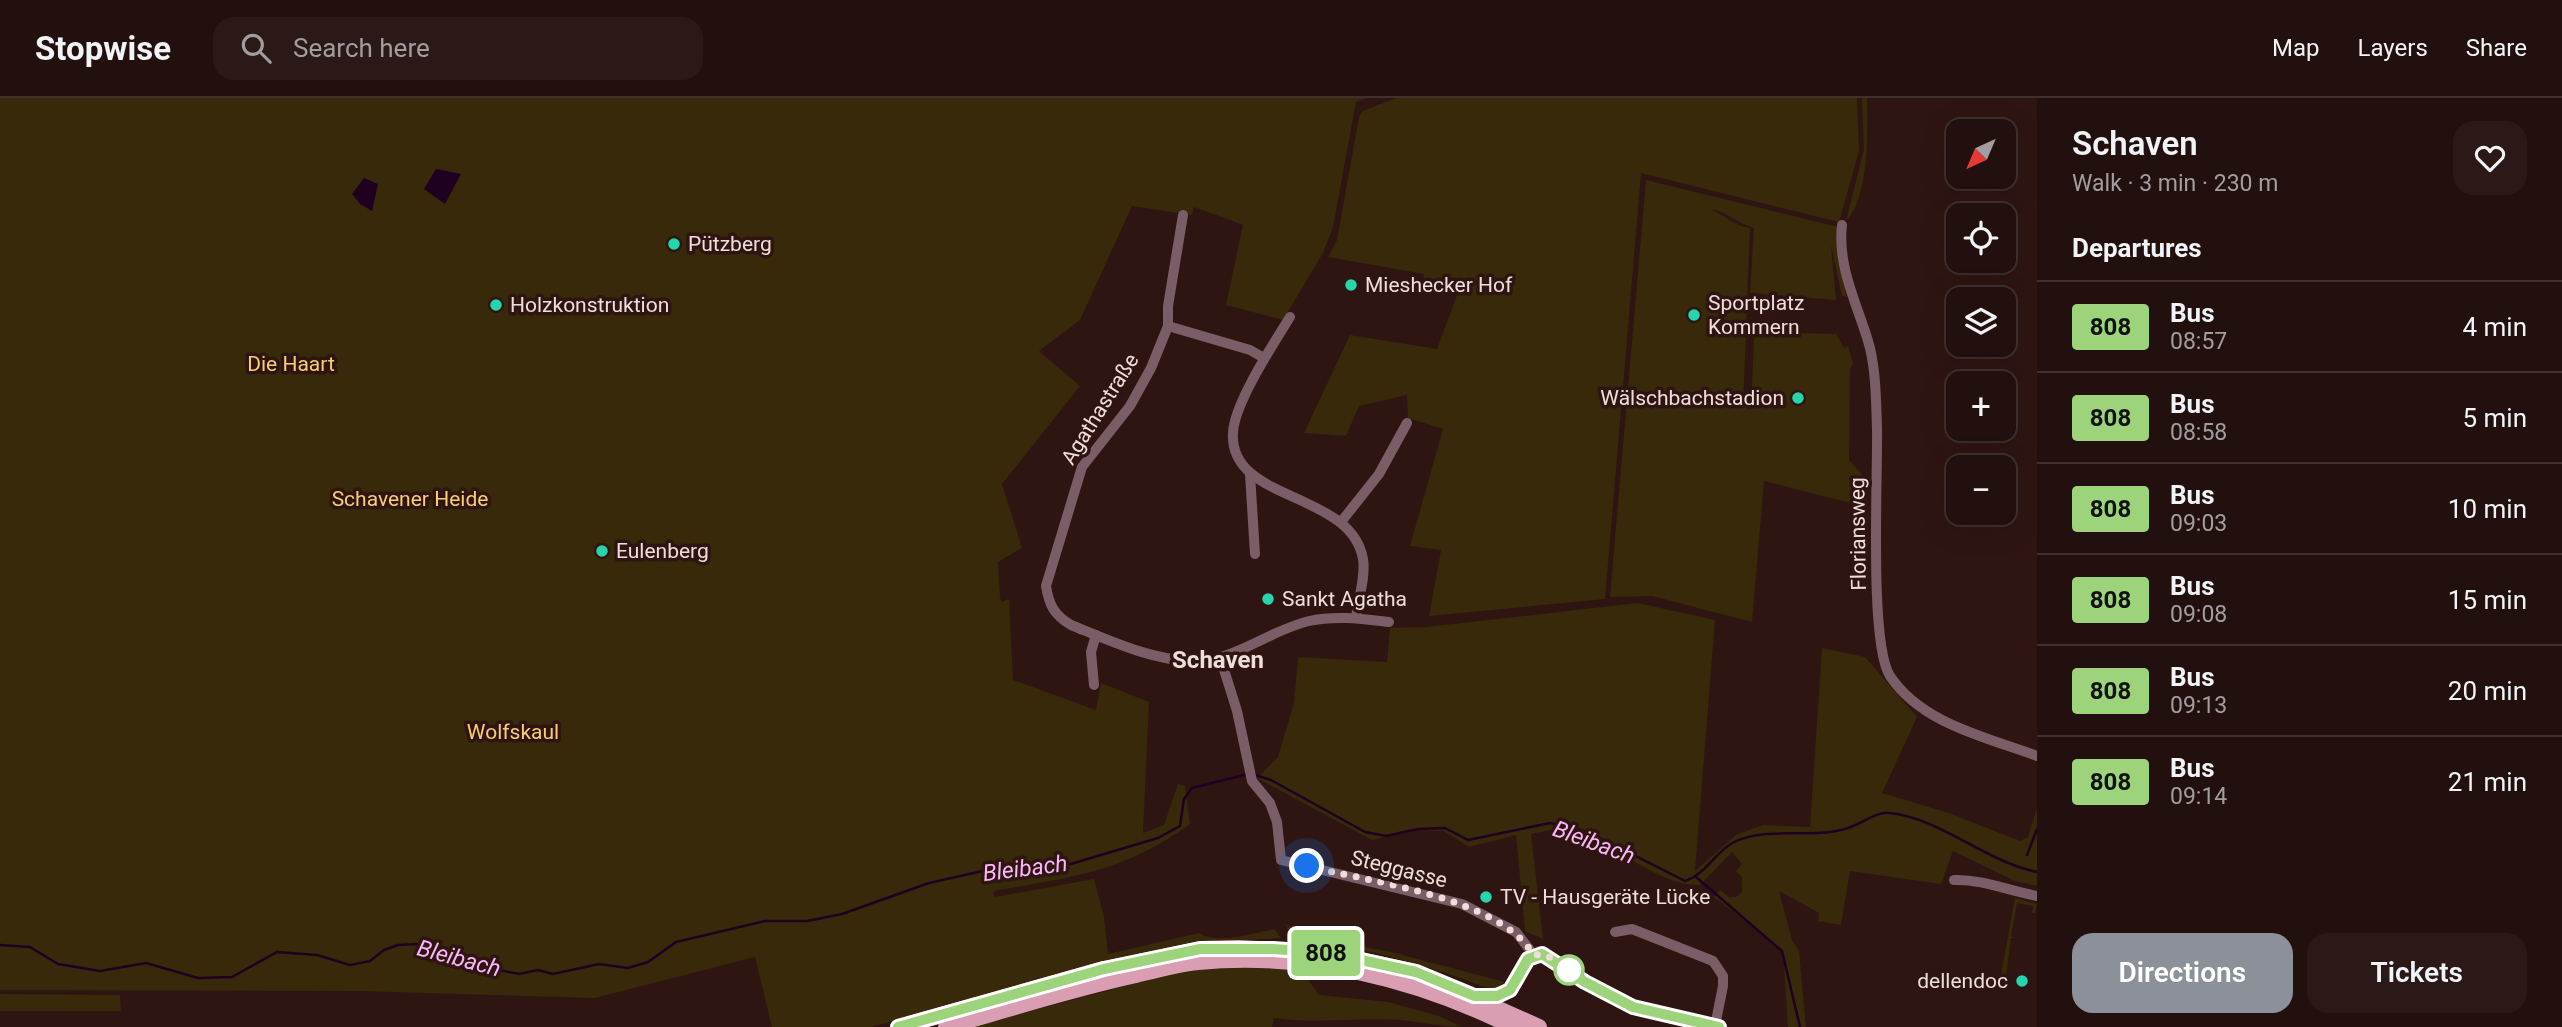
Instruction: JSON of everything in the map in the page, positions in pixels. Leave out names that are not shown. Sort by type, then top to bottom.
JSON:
[{"type":"main road","points":[[898,1027],[1104,969],[1200,949],[1306,951],[1373,961],[1416,972],[1539,1027]]},
{"type":"main road","points":[[946,1027],[1099,983],[1196,962],[1286,962],[1331,966],[1378,976],[1437,995],[1513,1027]]},
{"type":"street","name":"Agathastraße","points":[[1183,215],[1168,306],[1168,326],[1151,368],[1130,406],[1082,467],[1046,586],[1048,602],[1059,618],[1096,635],[1163,657],[1193,662],[1220,657],[1308,621],[1356,618],[1389,622]]},
{"type":"street","name":"Floriansweg","points":[[1842,225],[1842,259],[1874,369],[1877,572],[1881,649],[1885,666],[1891,677],[1924,711],[2037,756]]},
{"type":"street","points":[[1255,555],[1250,474],[1233,444],[1233,428],[1264,358],[1290,317]]},
{"type":"street","points":[[1168,326],[1250,350],[1264,358]]},
{"type":"street","points":[[1341,522],[1379,474],[1407,423]]},
{"type":"street","points":[[1250,474],[1330,513],[1356,541],[1363,560],[1356,618]]},
{"type":"street","points":[[1094,685],[1091,652],[1096,635]]},
{"type":"street","name":"Steggasse","points":[[1220,657],[1237,711],[1251,776],[1274,812],[1281,860],[1462,904],[1516,932],[1533,954]]},
{"type":"street","points":[[1954,880],[1974,879],[2003,890],[2037,896]]},
{"type":"street","points":[[1474,996],[1497,996],[1510,990],[1533,954],[1549,957],[1585,982],[1633,1007],[1717,1027],[1723,986],[1720,969],[1713,961],[1632,929],[1615,932]]},
{"type":"green space","name":"Schavener Heide","points":[[0,98],[1367,98],[1356,102],[1333,227],[1323,253],[1283,320],[1226,305],[1243,225],[1194,207],[1192,215],[1132,206],[1080,320],[1039,351],[1080,386],[1002,484],[1022,548],[998,562],[1000,598],[1002,602],[1009,599],[1013,680],[1096,710],[1101,683],[1149,702],[1143,833],[1164,825],[1178,784],[1185,786],[1190,824],[1166,840],[1121,862],[1075,876],[998,890],[993,892],[995,897],[1094,879],[1104,917],[1108,954],[1199,933],[1225,938],[1274,929],[1281,938],[1189,944],[1108,960],[872,1027],[772,1027],[755,957],[595,998],[359,991],[0,990]]},
{"type":"green space","points":[[1396,98],[1857,98],[1859,151],[1839,222],[1641,173],[1605,599],[1429,616],[1441,550],[1410,546],[1443,429],[1408,418],[1407,395],[1359,406],[1346,436],[1304,433],[1350,335],[1437,349],[1459,290],[1423,283],[1424,274],[1328,257],[1337,240],[1359,117],[1363,111]]},
{"type":"green space","points":[[1862,98],[1867,98],[1866,163],[1859,197],[1854,211],[1846,221],[1864,149]]},
{"type":"green space","points":[[1646,180],[1838,227],[1838,260],[1847,297],[1842,296],[1831,245],[1836,300],[1750,293],[1754,228],[1710,209],[1750,228],[1743,407],[1751,410],[1754,338],[1757,332],[1836,334],[1844,348],[1848,346],[1853,363],[1850,369],[1849,460],[1866,479],[1866,507],[1764,481],[1752,622],[1652,596],[1610,597]]},
{"type":"green space","points":[[1638,603],[1715,620],[1695,871],[1736,835],[1763,825],[1810,827],[1822,648],[1865,657],[1917,717],[1882,793],[1949,813],[2020,841],[2028,837],[2037,808],[2037,886],[2015,881],[1953,851],[1941,884],[1850,871],[1841,925],[1818,921],[1819,913],[1779,891],[1792,940],[1799,951],[1806,1027],[1788,1027],[1783,950],[1714,897],[1720,890],[1729,897],[1736,897],[1742,892],[1742,877],[1736,871],[1742,864],[1732,852],[1700,885],[1685,884],[1669,879],[1569,830],[1555,829],[1531,834],[1543,939],[1525,931],[1516,835],[1469,847],[1444,831],[1419,830],[1372,840],[1257,778],[1278,757],[1294,703],[1298,657],[1387,662],[1390,628],[1426,627]]},
{"type":"green space","points":[[2015,898],[2037,904],[2035,913],[2032,913],[2033,906],[2017,903],[2011,936],[2015,938],[2011,938],[2006,976],[2001,975]]},
{"type":"green space","points":[[1285,924],[1308,936],[1391,952],[1505,982],[1496,988],[1487,988],[1391,957],[1292,938]]},
{"type":"green space","points":[[1237,966],[1302,971],[1319,995],[1388,1002],[1439,1016],[1462,1027],[1401,1020],[1274,1018],[1272,1027],[970,1027],[1182,971]]},
{"type":"green space","points":[[0,994],[120,995],[121,1011],[0,1011]]},
{"type":"shaded area","points":[[436,169],[461,174],[445,204],[424,189]]},
{"type":"shaded area","points":[[364,178],[378,184],[372,211],[360,204],[352,194]]},
{"type":"waterway","name":"Bleibach","points":[[0,945],[30,947],[58,964],[100,971],[146,963],[198,978],[232,977],[277,952],[317,955],[350,965],[370,961],[384,950],[398,945],[419,944],[455,961],[519,974],[538,970],[553,974],[599,964],[628,968],[648,962],[676,942],[765,921],[807,921],[842,914],[929,883],[987,870],[1064,866],[1158,838],[1180,826],[1184,799],[1192,788],[1248,774]]},
{"type":"waterway","name":"Bleibach","points":[[1255,775],[1271,780],[1365,832],[1386,836],[1418,829],[1445,828],[1468,840],[1550,823],[1581,830],[1685,881],[1699,873],[1727,846],[1747,837],[1774,833],[1832,832],[1884,813],[1927,823],[1999,859],[2037,872]]},
{"type":"waterway","points":[[2027,855],[2037,829]]},
{"type":"waterway","points":[[1696,877],[1782,951],[1800,1027]]},
{"type":"bus line","name":"808","points":[[898,1027],[1104,969],[1200,949],[1239,948],[1329,953],[1373,961],[1416,972],[1474,996],[1497,996],[1510,990],[1528,959],[1533,954],[1542,954],[1585,982],[1633,1007],[1719,1027]]},
{"type":"place","name":"Pützberg","points":[[674,244]]},
{"type":"place","name":"Mieshecker Hof","points":[[1351,285]]},
{"type":"place","name":"Holzkonstruktion","points":[[496,305]]},
{"type":"place","name":"Sportplatz Kommern","points":[[1694,315]]},
{"type":"place","name":"Wälschbachstadion","points":[[1798,398]]},
{"type":"place","name":"Eulenberg","points":[[602,551]]},
{"type":"place","name":"Sankt Agatha","points":[[1268,599]]},
{"type":"place","name":"TV - Hausgeräte Lücke","points":[[1486,897]]},
{"type":"place","name":"dellendoc","points":[[2022,981]]},
{"type":"district","name":"Schaven","points":[[1218,660]]},
{"type":"route","points":[[1307,866],[1462,904],[1516,932],[1533,954],[1549,957],[1569,970]]},
{"type":"park label","name":"Die Haart","points":[[291,364]]},
{"type":"park label","name":"Wolfskaul","points":[[513,732]]}]
